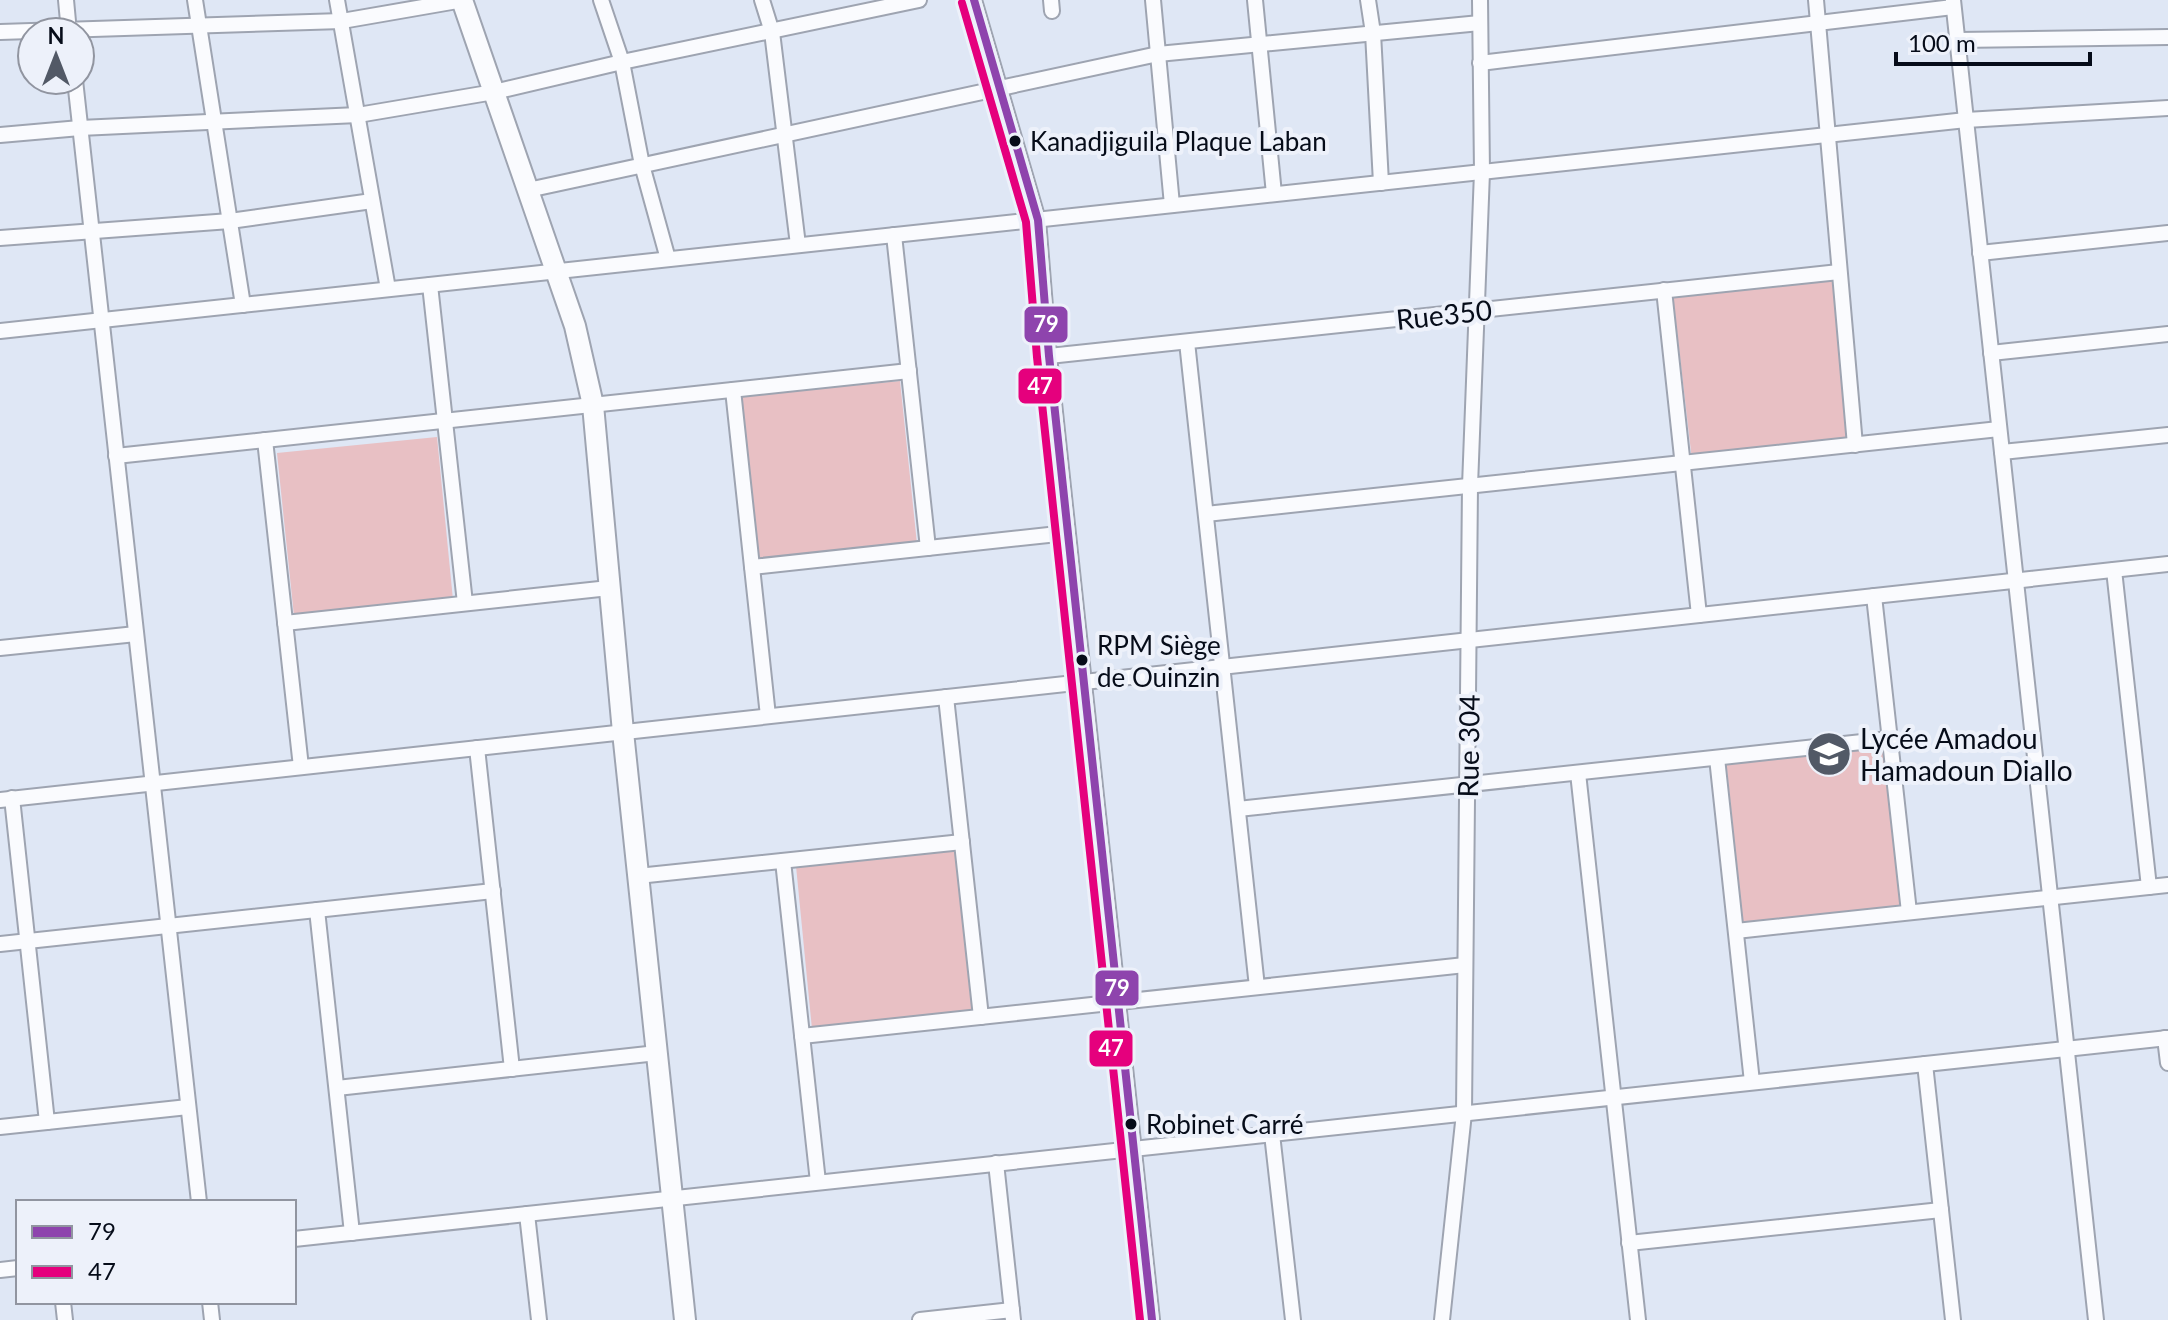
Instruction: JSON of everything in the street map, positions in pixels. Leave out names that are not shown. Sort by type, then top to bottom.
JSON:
[{"type":"street","points":[[195,0],[243,305]]},
{"type":"street","points":[[337,0],[388,289]]},
{"type":"street","points":[[96,30],[342,21],[462,0],[575,326],[593,405],[623,732],[685,1320]]},
{"type":"street","points":[[601,0],[622,62],[642,165],[668,259]]},
{"type":"street","points":[[762,0],[772,32],[798,245]]},
{"type":"street","points":[[0,135],[80,128],[358,115],[494,92],[919,0]]},
{"type":"street","points":[[974,0],[1038,220],[1067,533],[1152,1320]]},
{"type":"street","points":[[1153,0],[1172,205]]},
{"type":"street","points":[[1255,0],[1274,194]]},
{"type":"street","points":[[1368,0],[1373,33],[1381,183]]},
{"type":"street","name":"Rue 304","points":[[1442,1320],[1464,1113],[1470,486],[1482,172],[1480,0]]},
{"type":"street","points":[[1816,0],[1855,445]]},
{"type":"street","points":[[1480,63],[1953,4],[2096,1320]]},
{"type":"street","points":[[528,190],[1158,54],[1480,23]]},
{"type":"street","points":[[1957,40],[2168,37]]},
{"type":"street","points":[[77,96],[199,1200]]},
{"type":"street","points":[[0,331],[1966,120],[2168,108]]},
{"type":"street","points":[[0,238],[230,221],[372,201]]},
{"type":"street","points":[[1980,253],[2168,233]]},
{"type":"street","points":[[894,235],[928,548]]},
{"type":"street","name":"Rue350","points":[[1049,356],[1839,272]]},
{"type":"street","points":[[430,285],[465,603]]},
{"type":"street","points":[[1664,290],[1699,615]]},
{"type":"street","points":[[1991,353],[2168,334]]},
{"type":"street","points":[[1187,342],[1257,987]]},
{"type":"street","points":[[116,456],[909,371]]},
{"type":"street","points":[[733,390],[768,716]]},
{"type":"street","points":[[1206,514],[1999,429]]},
{"type":"street","points":[[2002,452],[2168,435]]},
{"type":"street","points":[[265,440],[301,767]]},
{"type":"street","points":[[752,567],[1067,533]]},
{"type":"street","points":[[47,1122],[27,941],[6,799],[2168,564]]},
{"type":"street","points":[[2114,570],[2149,887]]},
{"type":"street","points":[[285,623],[609,588]]},
{"type":"street","points":[[1874,596],[1909,912]]},
{"type":"street","points":[[0,648],[136,634]]},
{"type":"street","points":[[946,697],[981,1017]]},
{"type":"street","points":[[1238,809],[1890,739]]},
{"type":"street","points":[[477,748],[512,1069]]},
{"type":"street","points":[[1717,758],[1752,1082]]},
{"type":"street","points":[[1578,773],[1638,1320]]},
{"type":"street","points":[[638,876],[962,842]]},
{"type":"street","points":[[783,861],[818,1182]]},
{"type":"street","points":[[1736,931],[2168,885]]},
{"type":"street","points":[[0,944],[493,891]]},
{"type":"street","points":[[317,910],[352,1233]]},
{"type":"street","points":[[802,1036],[1465,965]]},
{"type":"street","points":[[296,1239],[2167,1038],[2168,1063]]},
{"type":"street","points":[[337,1088],[657,1053]]},
{"type":"street","points":[[1925,1064],[1953,1320]]},
{"type":"street","points":[[0,1127],[188,1107]]},
{"type":"street","points":[[1272,1134],[1293,1320]]},
{"type":"street","points":[[920,1320],[1013,1315],[996,1163]]},
{"type":"street","points":[[1629,1243],[1941,1210]]},
{"type":"street","points":[[527,1214],[539,1320]]},
{"type":"shaded area","points":[[1832,279],[1851,442],[1692,460],[1673,297]]},
{"type":"shaded area","points":[[900,381],[917,544],[757,560],[741,396]]},
{"type":"shaded area","points":[[437,437],[453,600],[294,616],[277,453]]},
{"type":"shaded area","points":[[1886,744],[1902,908],[1743,924],[1726,760]]},
{"type":"shaded area","points":[[955,850],[972,1013],[812,1029],[796,866]]},
{"type":"transit line","name":"79","points":[[974,0],[1038,220],[1049,356],[1152,1320]]},
{"type":"transit line","name":"47","points":[[962,3],[1026,222],[1037,357],[1140,1320]]},
{"type":"place","name":"Kanadjiguila Plaque Laban","points":[[1015,141]]},
{"type":"place","name":"RPM Siège de Ouinzin","points":[[1082,660]]},
{"type":"place","name":"Lycée Amadou Hamadoun Diallo","points":[[1829,754]]},
{"type":"place","name":"Robinet Carré","points":[[1131,1124]]}]
